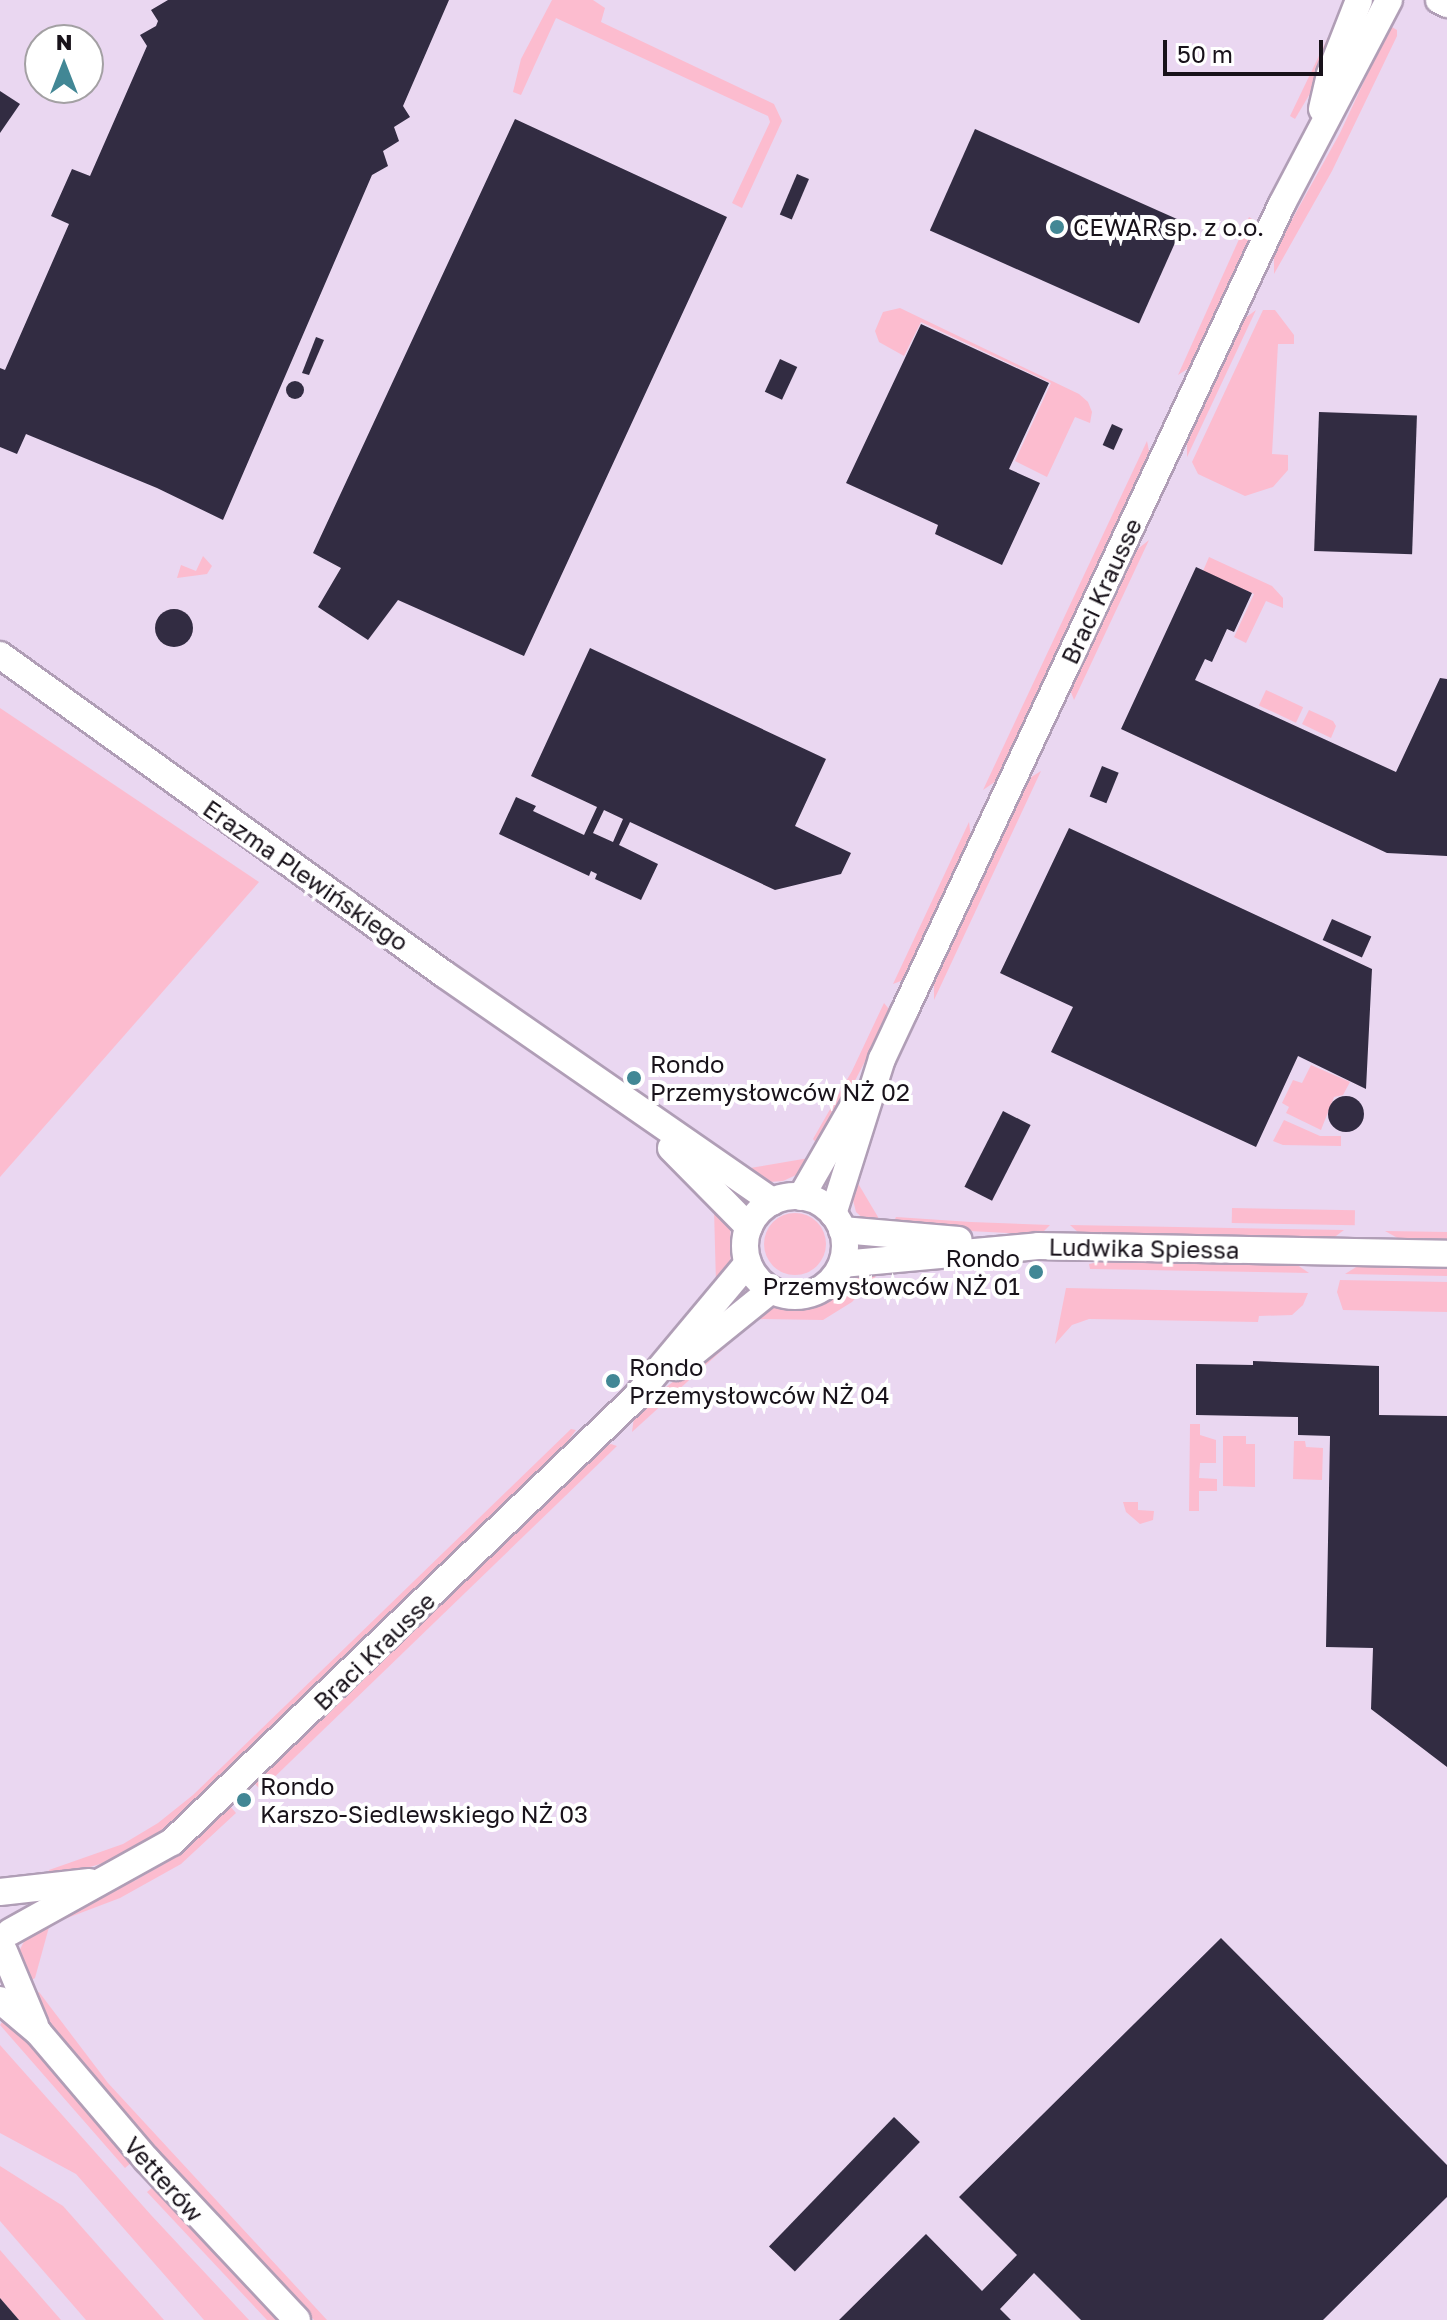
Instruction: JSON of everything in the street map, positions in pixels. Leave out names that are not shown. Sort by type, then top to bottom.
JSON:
[{"type":"street","name":"Braci Krausse","points":[[1321,124],[1327,84],[1359,0]]},
{"type":"street","name":"Braci Krausse","points":[[801,1197],[882,1059],[1321,124],[1357,66],[1389,0]]},
{"type":"street","points":[[1439,0],[1447,4]]},
{"type":"street","name":"Erazma Plewińskiego","points":[[0,655],[614,1093],[773,1202]]},
{"type":"street","name":"Braci Krausse","points":[[837,1222],[882,1059]]},
{"type":"street","name":"Erazma Plewińskiego","points":[[614,1093],[719,1193],[749,1227]]},
{"type":"street","points":[[837,1222],[842,1264],[828,1284],[818,1291],[795,1296],[771,1290],[757,1279],[748,1263],[745,1245],[749,1227],[759,1212],[773,1202],[801,1197],[813,1200],[837,1222],[1038,1246]]},
{"type":"street","name":"Ludwika Spiessa","points":[[842,1264],[1038,1246],[1447,1254]]},
{"type":"street","name":"Braci Krausse","points":[[635,1398],[748,1263]]},
{"type":"street","name":"Braci Krausse","points":[[4,1946],[97,1881],[136,1865],[172,1842],[635,1398],[771,1290]]},
{"type":"street","name":"Braci Krausse","points":[[0,1894],[97,1881]]},
{"type":"street","name":"Vetterów","points":[[0,1894],[9,1915],[4,1946],[38,2032]]},
{"type":"street","name":"Vetterów","points":[[0,2000],[38,2032],[147,2160],[297,2320]]},
{"type":"shaded area","points":[[552,0],[593,0],[605,8],[601,22],[774,104],[782,121],[742,208],[732,203],[770,122],[768,116],[556,18],[521,95],[513,92],[521,59]]},
{"type":"shaded area","points":[[1342,8],[1315,85],[1295,119],[1290,116]]},
{"type":"shaded area","points":[[1390,26],[1397,30],[1397,36],[1332,171],[1274,274],[1274,252],[1340,133]]},
{"type":"shaded area","points":[[1249,217],[1255,221],[1252,238],[1192,366],[1178,375]]},
{"type":"shaded area","points":[[900,308],[1079,394],[1088,402],[1092,412],[1090,423],[1075,417],[1047,477],[1015,461],[1051,383],[921,322],[904,356],[879,342],[875,331],[883,312]]},
{"type":"shaded area","points":[[1256,310],[1187,457],[1187,434],[1241,321]]},
{"type":"shaded area","points":[[1263,310],[1275,310],[1294,335],[1294,344],[1278,344],[1272,454],[1288,455],[1288,470],[1273,487],[1245,496],[1198,474],[1192,462]]},
{"type":"shaded area","points":[[1147,441],[1150,456],[999,779],[983,790]]},
{"type":"shaded area","points":[[1149,540],[1074,700],[1069,687],[1134,552]]},
{"type":"shaded area","points":[[203,556],[212,566],[207,574],[177,578],[181,565],[196,571]]},
{"type":"shaded area","points":[[1209,557],[1272,586],[1283,598],[1283,608],[1266,601],[1246,643],[1234,637],[1254,594],[1203,571]]},
{"type":"shaded area","points":[[1266,690],[1303,707],[1296,723],[1259,705]]},
{"type":"shaded area","points":[[0,708],[259,882],[0,1177]]},
{"type":"shaded area","points":[[1309,710],[1333,721],[1336,726],[1331,738],[1302,724]]},
{"type":"shaded area","points":[[1041,771],[934,1000],[934,974],[1025,781]]},
{"type":"shaded area","points":[[969,822],[971,838],[906,979],[893,984]]},
{"type":"shaded area","points":[[884,1003],[889,1009],[886,1021],[820,1148],[813,1139],[852,1071]]},
{"type":"shaded area","points":[[1311,1065],[1350,1082],[1343,1095],[1334,1097],[1321,1130],[1286,1113],[1289,1107],[1282,1103],[1293,1080],[1302,1083]]},
{"type":"shaded area","points":[[1284,1120],[1320,1136],[1341,1136],[1341,1146],[1283,1145],[1273,1141]]},
{"type":"shaded area","points":[[809,1158],[805,1171],[783,1181],[769,1182],[746,1174],[750,1168]]},
{"type":"shaded area","points":[[856,1180],[878,1217],[878,1225],[866,1221],[856,1212],[851,1192]]},
{"type":"shaded area","points":[[1232,1208],[1355,1210],[1355,1225],[1232,1223]]},
{"type":"shaded area","points":[[714,1209],[730,1224],[731,1248],[730,1265],[716,1283]]},
{"type":"shaded area","points":[[789,1213],[801,1213],[817,1222],[824,1232],[824,1256],[817,1266],[801,1275],[789,1275],[769,1261],[764,1250],[764,1238],[778,1218]]},
{"type":"shaded area","points":[[896,1217],[1050,1225],[1043,1232],[1027,1234],[891,1227]]},
{"type":"shaded area","points":[[1070,1225],[1344,1230],[1332,1239],[1081,1235]]},
{"type":"shaded area","points":[[1385,1231],[1447,1232],[1447,1242],[1403,1241]]},
{"type":"shaded area","points":[[1111,1259],[1296,1264],[1309,1273],[1090,1269],[1089,1264]]},
{"type":"shaded area","points":[[1361,1264],[1447,1266],[1447,1276],[1345,1274]]},
{"type":"shaded area","points":[[878,1265],[878,1274],[852,1302],[823,1320],[754,1319],[768,1308],[817,1306],[831,1299],[859,1273]]},
{"type":"shaded area","points":[[1340,1280],[1447,1282],[1447,1312],[1343,1310],[1337,1292]]},
{"type":"shaded area","points":[[1066,1288],[1308,1293],[1303,1305],[1292,1315],[1259,1316],[1258,1322],[1089,1319],[1072,1325],[1055,1344]]},
{"type":"shaded area","points":[[742,1327],[741,1333],[632,1432],[634,1417],[655,1396]]},
{"type":"shaded area","points":[[1190,1424],[1200,1424],[1200,1435],[1216,1440],[1216,1463],[1200,1463],[1199,1478],[1217,1479],[1217,1491],[1199,1491],[1199,1511],[1189,1511]]},
{"type":"shaded area","points":[[571,1429],[576,1430],[554,1460],[170,1827],[110,1861],[47,1880],[49,1870],[123,1844],[158,1823],[193,1795]]},
{"type":"shaded area","points":[[1223,1436],[1246,1436],[1246,1444],[1255,1444],[1255,1487],[1223,1486]]},
{"type":"shaded area","points":[[1294,1441],[1305,1441],[1306,1447],[1323,1448],[1322,1480],[1293,1479]]},
{"type":"shaded area","points":[[611,1444],[617,1446],[261,1790],[254,1783],[600,1448]]},
{"type":"shaded area","points":[[1123,1502],[1138,1502],[1138,1510],[1154,1511],[1153,1520],[1140,1524],[1126,1512]]},
{"type":"shaded area","points":[[230,1806],[236,1813],[181,1864],[120,1898],[62,1920],[59,1913],[136,1880],[174,1858]]},
{"type":"shaded area","points":[[47,1919],[49,1927],[35,1978],[26,1983],[18,1953],[28,1934]]},
{"type":"shaded area","points":[[39,1992],[108,2083],[327,2320],[314,2320],[178,2177],[71,2053],[33,1996]]},
{"type":"shaded area","points":[[6,2016],[132,2162],[125,2168],[0,2025]]},
{"type":"shaded area","points":[[0,2045],[249,2320],[204,2320],[76,2174],[0,2133]]},
{"type":"shaded area","points":[[0,2166],[63,2206],[164,2320],[86,2320],[0,2221]]},
{"type":"shaded area","points":[[154,2186],[281,2320],[267,2320],[147,2192]]},
{"type":"shaded area","points":[[0,2250],[61,2320],[19,2320],[0,2298]]},
{"type":"building","points":[[168,0],[449,0],[403,106],[410,117],[394,127],[399,141],[383,151],[388,166],[372,175],[223,520],[157,488],[26,434],[17,454],[0,447],[0,368],[5,370],[69,224],[51,216],[72,169],[90,176],[147,46],[140,35],[156,26],[158,21],[151,10]]},
{"type":"building","points":[[0,91],[20,104],[0,133]]},
{"type":"building","points":[[515,119],[727,217],[524,656],[398,600],[368,640],[318,607],[341,568],[313,553]]},
{"type":"building","name":"CEWAR sp. z o.o.","points":[[975,129],[1184,222],[1139,324],[930,230]]},
{"type":"building","points":[[797,174],[809,179],[792,220],[780,215]]},
{"type":"building","points":[[921,324],[1049,383],[1009,469],[1040,483],[1002,565],[935,534],[938,525],[846,483]]},
{"type":"building","points":[[316,337],[324,340],[309,375],[302,373]]},
{"type":"building","points":[[780,359],[797,367],[782,400],[765,392]]},
{"type":"building","points":[[295,381],[304,390],[295,399],[286,390]]},
{"type":"building","points":[[1319,412],[1417,415],[1412,554],[1314,551]]},
{"type":"building","points":[[1112,424],[1123,429],[1114,450],[1103,445]]},
{"type":"building","points":[[1196,567],[1252,593],[1234,632],[1227,629],[1212,662],[1205,659],[1195,680],[1396,772],[1440,678],[1447,679],[1447,856],[1387,853],[1121,729]]},
{"type":"building","points":[[174,609],[187,615],[193,628],[187,641],[174,647],[161,641],[155,628],[161,615]]},
{"type":"building","points":[[590,648],[826,759],[795,826],[851,853],[841,874],[775,890],[630,822],[619,845],[658,864],[641,900],[595,879],[597,874],[591,871],[589,876],[499,834],[516,797],[536,806],[533,811],[584,835],[597,807],[531,776]],"holes":[[[604,810],[623,819],[613,842],[593,833]]]},
{"type":"building","points":[[1102,766],[1119,773],[1106,803],[1090,797]]},
{"type":"building","points":[[1069,828],[1372,969],[1366,1089],[1298,1056],[1256,1147],[1051,1052],[1073,1007],[1000,973]]},
{"type":"building","points":[[1332,919],[1371,936],[1362,958],[1323,940]]},
{"type":"building","points":[[1346,1096],[1358,1102],[1364,1114],[1358,1126],[1346,1132],[1334,1126],[1328,1114],[1334,1102]]},
{"type":"building","points":[[1003,1111],[1031,1125],[992,1201],[964,1187]]},
{"type":"building","points":[[1253,1361],[1379,1366],[1379,1415],[1447,1416],[1447,1767],[1371,1709],[1373,1648],[1326,1647],[1330,1436],[1298,1435],[1298,1417],[1196,1415],[1196,1364],[1253,1365]]},
{"type":"building","points":[[1221,1938],[1447,2165],[1447,2197],[1323,2320],[1081,2320],[1034,2273],[1000,2309],[1011,2320],[839,2320],[926,2234],[982,2291],[1017,2255],[959,2197]]},
{"type":"building","points":[[894,2117],[920,2142],[795,2271],[769,2246]]},
{"type":"building","points":[[0,2298],[19,2320],[0,2320]]},
{"type":"place","name":"CEWAR sp. z o.o.","points":[[1057,227]]},
{"type":"place","name":"Rondo Przemysłowców NŻ 02","points":[[634,1078]]},
{"type":"place","name":"Rondo Przemysłowców NŻ 01","points":[[1036,1272]]},
{"type":"place","name":"Rondo Przemysłowców NŻ 04","points":[[613,1381]]},
{"type":"place","name":"Rondo Karszo-Siedlewskiego NŻ 03","points":[[244,1800]]}]
